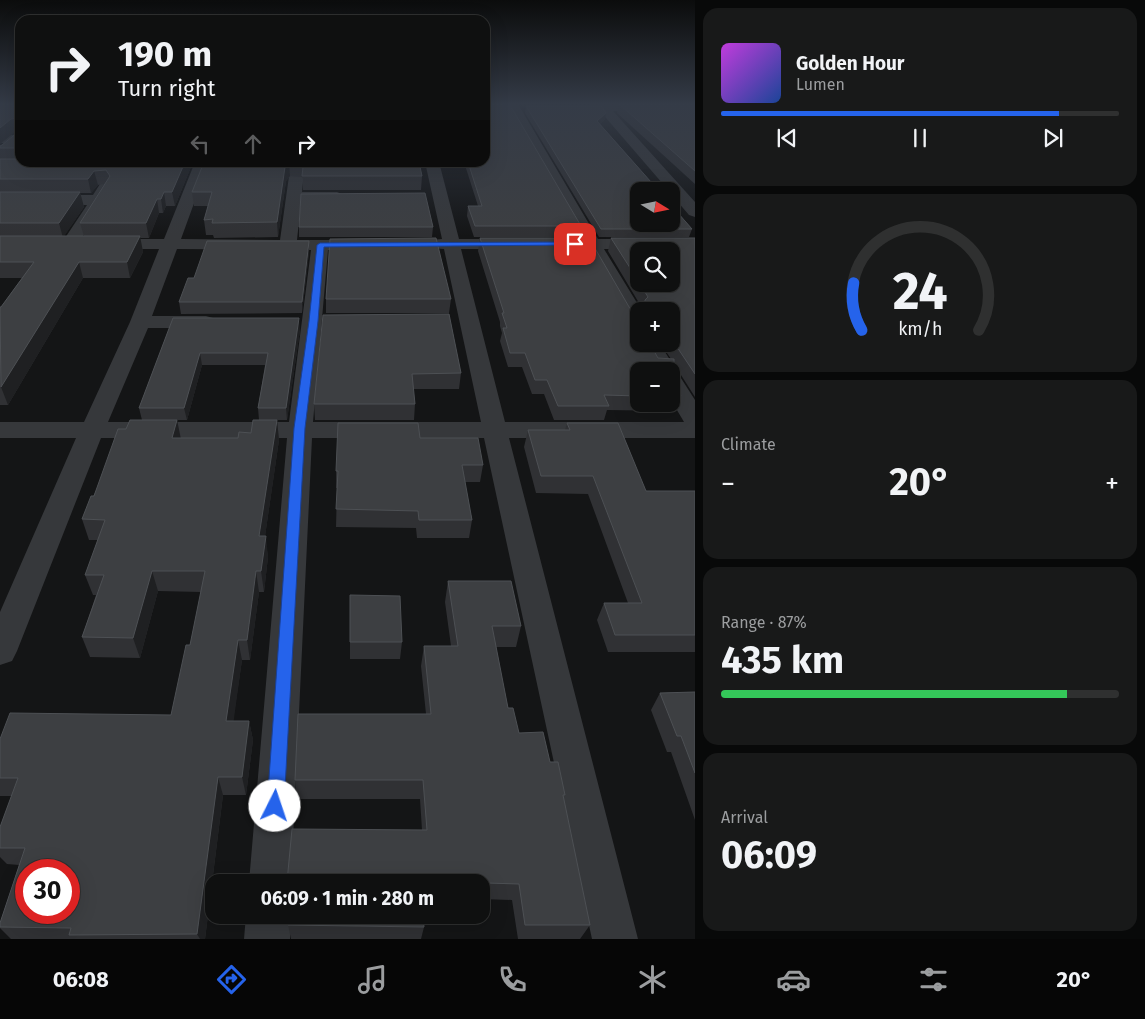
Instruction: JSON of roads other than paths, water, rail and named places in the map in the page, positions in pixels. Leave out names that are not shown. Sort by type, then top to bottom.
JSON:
[{"type":"street","points":[[537,148],[630,309]]},
{"type":"street","points":[[638,148],[695,212]]},
{"type":"street","points":[[70,244],[118,167]]},
{"type":"street","points":[[0,651],[92,429],[140,322],[200,167]]},
{"type":"street","points":[[288,245],[300,167]]},
{"type":"street","points":[[432,167],[430,196],[451,244],[458,321],[495,429],[615,939]]},
{"type":"street","points":[[294,198],[352,197]]},
{"type":"street","points":[[0,200],[97,200]]},
{"type":"street","points":[[53,244],[379,244]]},
{"type":"street","points":[[418,244],[695,244]]},
{"type":"street","points":[[271,874],[300,428],[320,245]]},
{"type":"street","points":[[140,322],[226,322]]},
{"type":"street","points":[[680,395],[695,420]]},
{"type":"street","points":[[0,430],[300,428],[695,430]]},
{"type":"street","points":[[266,939],[267,924]]}]
